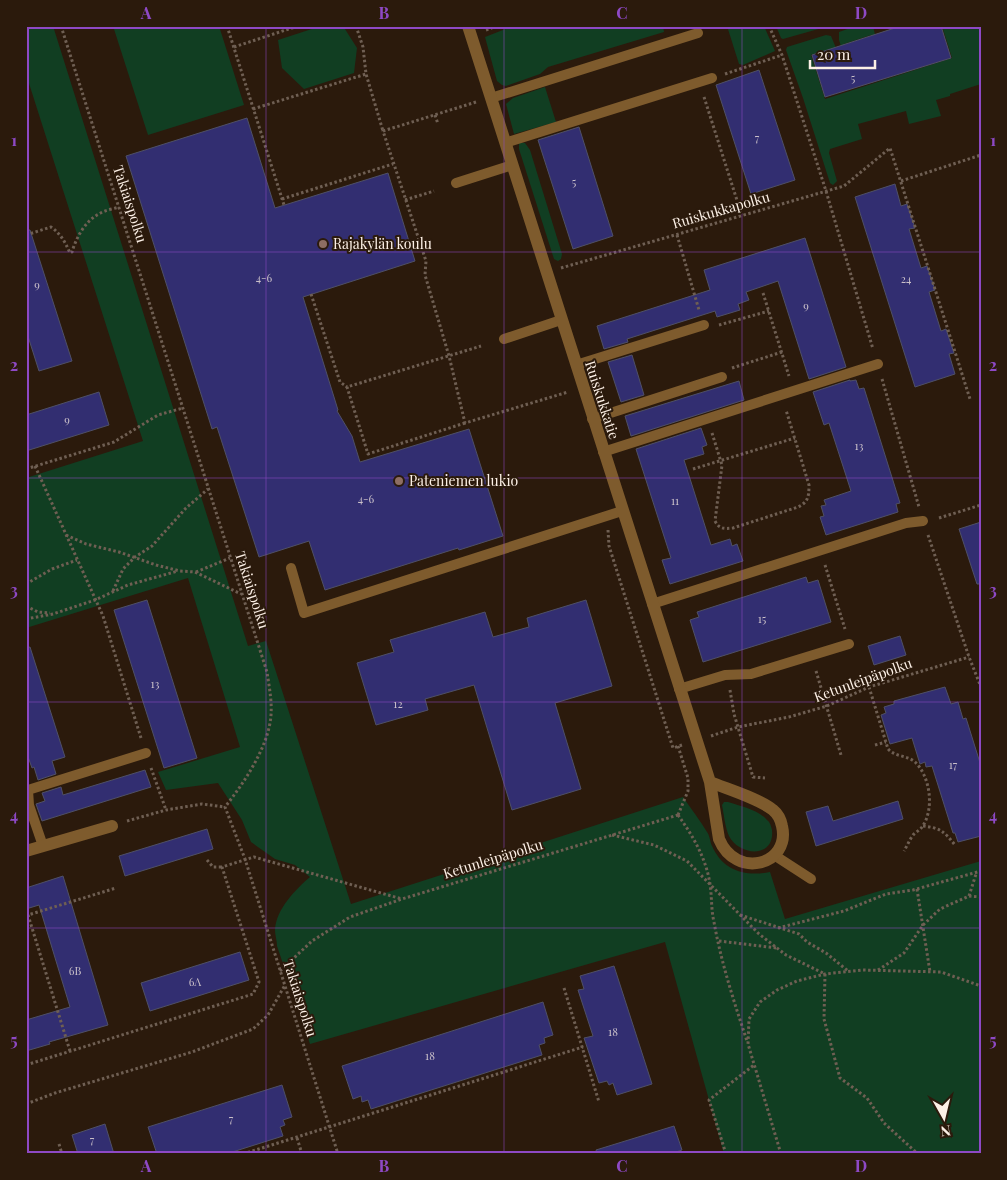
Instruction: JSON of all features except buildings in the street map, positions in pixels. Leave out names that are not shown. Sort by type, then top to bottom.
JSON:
[{"type":"street","name":"Ruiskukkatie","points":[[468,26],[710,782],[719,839],[730,856],[742,863],[762,862],[774,855]]},
{"type":"street","points":[[710,782],[766,805],[777,814],[782,825],[783,838],[779,850],[774,855]]},
{"type":"street","points":[[26,851],[112,826]]},
{"type":"lane","points":[[491,98],[698,33]]},
{"type":"lane","points":[[505,143],[712,78]]},
{"type":"lane","points":[[456,183],[512,164]]},
{"type":"lane","points":[[504,339],[562,320]]},
{"type":"lane","points":[[576,366],[704,325]]},
{"type":"lane","points":[[603,452],[878,364]]},
{"type":"lane","points":[[592,418],[722,377]]},
{"type":"lane","points":[[291,568],[304,613],[622,511]]},
{"type":"lane","points":[[652,604],[906,523],[923,521]]},
{"type":"lane","points":[[679,689],[725,676],[751,674],[849,644]]},
{"type":"lane","points":[[43,846],[29,804],[28,790],[146,753]]},
{"type":"lane","points":[[774,855],[811,879]]},
{"type":"path","name":"Takiaispolku","points":[[61,26],[267,672],[271,716],[265,738],[240,788],[225,807],[244,859],[338,1154]]},
{"type":"path","points":[[227,26],[284,205]]},
{"type":"path","points":[[234,47],[298,26]]},
{"type":"path","points":[[356,26],[363,47],[366,74],[393,164],[426,261],[425,275],[449,356],[466,423]]},
{"type":"path","points":[[712,78],[782,55]]},
{"type":"path","points":[[253,109],[366,74]]},
{"type":"path","points":[[700,82],[742,216]]},
{"type":"path","points":[[383,131],[477,102]]},
{"type":"path","points":[[435,115],[438,124]]},
{"type":"path","name":"Ruiskukkapolku","points":[[546,272],[844,186],[890,148],[900,181]]},
{"type":"path","points":[[970,399],[900,181],[981,155]]},
{"type":"path","points":[[281,199],[393,164]]},
{"type":"path","points":[[405,200],[434,191]]},
{"type":"path","points":[[26,235],[51,227],[58,231],[65,240],[70,253],[76,238],[98,214],[119,207]]},
{"type":"path","points":[[677,234],[704,325],[720,325],[769,312]]},
{"type":"path","points":[[763,293],[794,391]]},
{"type":"path","points":[[311,294],[340,382],[347,386],[368,454],[568,392]]},
{"type":"path","points":[[347,386],[481,346]]},
{"type":"path","points":[[722,377],[730,368],[782,352]]},
{"type":"path","points":[[708,419],[722,465],[715,521],[717,526],[723,529],[733,528],[806,504],[809,496],[809,485],[782,395]]},
{"type":"path","points":[[26,469],[114,442],[158,415],[183,408]]},
{"type":"path","points":[[693,469],[795,438]]},
{"type":"path","points":[[35,466],[104,616],[146,753],[166,810]]},
{"type":"path","points":[[113,592],[123,569],[135,557],[152,546],[186,508],[208,489]]},
{"type":"path","points":[[923,521],[981,505]]},
{"type":"path","points":[[607,516],[609,546],[675,747],[688,778],[688,791],[678,815],[693,836],[706,866],[710,884],[713,922],[733,1001],[782,1153]]},
{"type":"path","points":[[65,534],[86,544],[135,557],[156,565],[180,571],[195,572],[242,594]]},
{"type":"path","points":[[821,550],[849,644]]},
{"type":"path","points":[[195,572],[230,558]]},
{"type":"path","points":[[26,584],[52,569],[77,560]]},
{"type":"path","points":[[26,619],[53,614],[95,600],[128,585],[180,571]]},
{"type":"path","points":[[26,606],[38,612],[53,614]]},
{"type":"path","points":[[811,656],[841,755]]},
{"type":"path","name":"Ketunleipäpolku","points":[[675,747],[738,727],[789,717],[827,706],[869,687],[969,657]]},
{"type":"path","points":[[725,676],[753,776],[765,778]]},
{"type":"path","points":[[869,687],[886,742],[892,753],[907,756],[924,772],[929,791],[928,809],[922,826],[914,834],[904,851]]},
{"type":"path","points":[[875,745],[886,742]]},
{"type":"path","points":[[112,826],[166,810],[202,804],[225,807]]},
{"type":"path","name":"Ketunleipäpolku","points":[[280,971],[312,941],[350,917],[402,899],[678,815]]},
{"type":"path","points":[[922,826],[937,828],[947,834],[955,845]]},
{"type":"path","points":[[612,835],[654,845],[687,861],[759,934],[786,955],[825,974]]},
{"type":"path","points":[[207,860],[213,867],[222,867],[254,857],[402,899]]},
{"type":"path","points":[[26,1065],[253,994],[259,982],[222,867]]},
{"type":"path","points":[[778,928],[844,911],[886,894],[917,889],[981,871]]},
{"type":"path","points":[[969,896],[976,873]]},
{"type":"path","points":[[70,1051],[28,915],[116,888]]},
{"type":"path","points":[[917,889],[930,972]]},
{"type":"path","points":[[878,970],[904,953],[923,925],[940,909],[969,896],[981,897]]},
{"type":"path","points":[[740,915],[799,934],[806,942],[826,953],[849,972]]},
{"type":"path","points":[[719,941],[777,948]]},
{"type":"path","points":[[748,1044],[749,1019],[760,1002],[777,990],[797,981],[825,974],[862,970],[941,972],[981,986]]},
{"type":"path","points":[[825,974],[824,1019],[840,1078],[868,1098],[884,1123],[918,1154]]},
{"type":"path","points":[[26,1104],[55,1093],[192,1052],[253,1029],[268,1015],[285,986]]},
{"type":"path","points":[[564,988],[599,1102]]},
{"type":"path","points":[[243,1154],[583,1047]]},
{"type":"path","points":[[726,1154],[709,1100],[754,1065]]},
{"type":"path","points":[[297,1138],[302,1154]]},
{"type":"path","points":[[59,1144],[62,1154]]},
{"type":"green space","points":[[26,26],[53,26],[248,646],[266,641],[351,904],[683,797],[708,834],[712,846],[722,861],[729,867],[744,873],[770,872],[785,919],[981,861],[981,1154],[724,1154],[665,942],[310,1044],[277,946],[275,930],[276,922],[283,907],[310,877],[295,865],[275,859],[251,842],[242,820],[218,783],[166,790],[158,772],[240,747],[188,578],[26,628],[26,478],[143,441],[26,74]]},
{"type":"green space","points":[[113,26],[219,26],[244,105],[148,135]]},
{"type":"green space","points":[[321,26],[343,26],[357,48],[354,73],[304,89],[282,68],[278,40]]},
{"type":"green space","points":[[513,26],[663,26],[664,32],[548,67],[540,74],[506,86],[497,81],[485,37]]},
{"type":"green space","points":[[727,26],[764,26],[775,51],[743,65],[739,64]]},
{"type":"green space","points":[[776,26],[829,26],[783,39]]},
{"type":"green space","points":[[856,26],[873,26],[876,39],[873,40],[871,35],[844,44],[845,49],[842,49],[839,32]]},
{"type":"green space","points":[[942,26],[981,26],[981,84],[936,100],[941,116],[909,124],[906,111],[858,124],[862,139],[830,149],[829,153],[837,181],[833,185],[830,183],[786,50],[787,47],[826,35],[831,36],[836,48],[828,56],[826,50],[811,55],[825,99],[952,58]]},
{"type":"green space","points":[[545,87],[556,122],[514,134],[506,104],[513,98]]},
{"type":"green space","points":[[519,143],[525,143],[530,150],[562,254],[561,259],[558,261],[554,259],[519,149]]},
{"type":"green space","points":[[724,802],[754,811],[768,821],[772,830],[768,846],[762,850],[748,851],[734,843],[729,836],[726,825],[722,805]]},
{"type":"place","name":"Rajakylän koulu","points":[[323,244]]},
{"type":"place","name":"Pateniemen lukio","points":[[399,481]]}]
